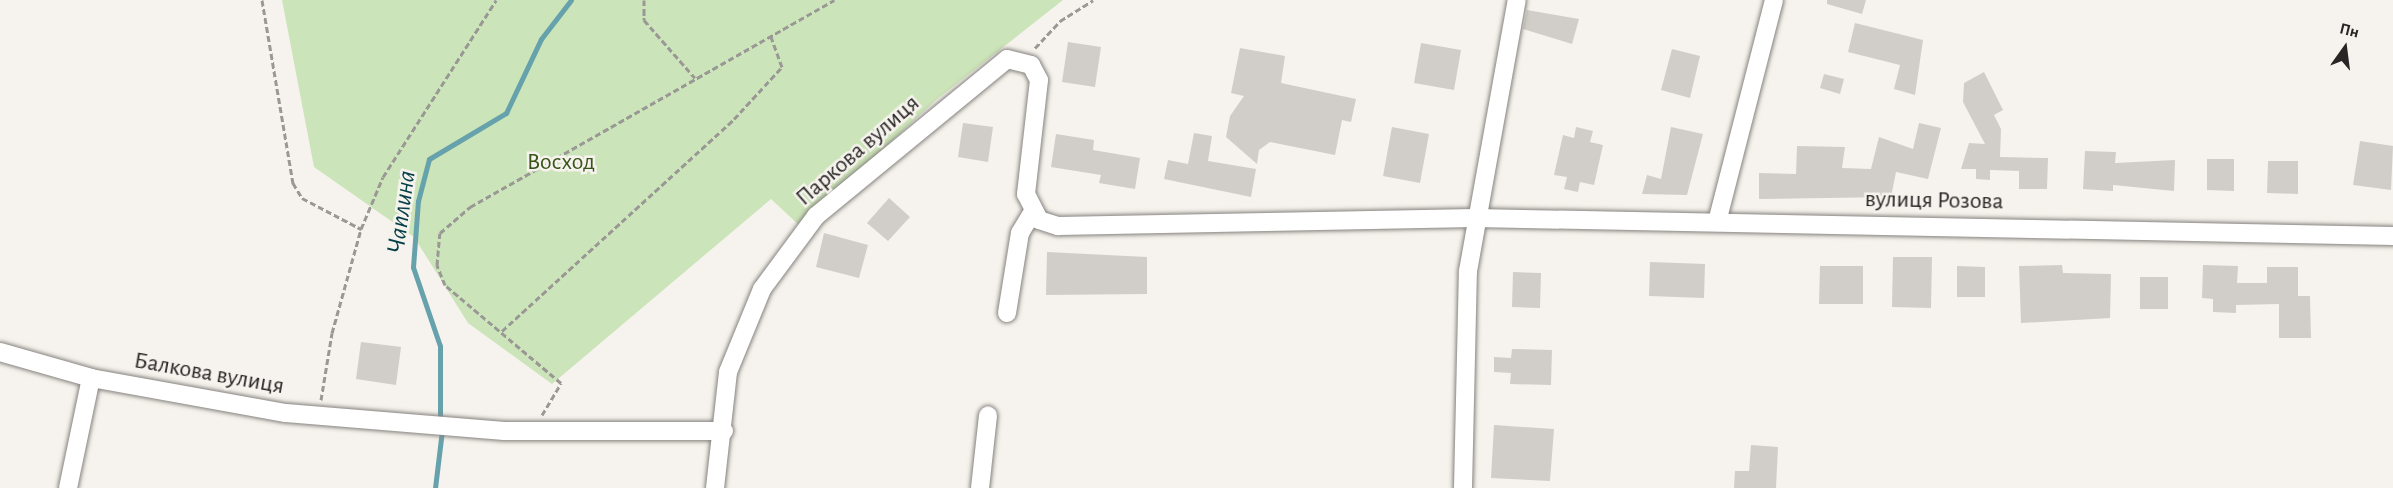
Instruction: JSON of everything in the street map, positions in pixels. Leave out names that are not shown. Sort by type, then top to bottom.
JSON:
[{"type":"street","points":[[1463,488],[1475,218],[1517,0]]},
{"type":"street","points":[[1717,222],[1774,0]]},
{"type":"street","name":"Паркова вулиця","points":[[715,488],[724,431],[728,372],[762,289],[816,216],[999,61],[1024,61]]},
{"type":"street","points":[[1007,313],[1020,233],[1032,213],[1026,194],[1038,80],[1024,61]]},
{"type":"street","name":"вулиця Розова","points":[[1032,213],[1058,226],[1475,218],[2393,236]]},
{"type":"street","name":"Балкова вулиця","points":[[0,352],[91,378],[319,415],[531,431],[724,431]]},
{"type":"street","points":[[68,488],[91,378]]},
{"type":"street","points":[[980,488],[988,415]]},
{"type":"path","points":[[262,0],[293,183],[302,198],[361,229]]},
{"type":"path","points":[[319,415],[332,333],[361,229],[383,177],[496,0]]},
{"type":"path","points":[[644,0],[644,20],[695,78]]},
{"type":"path","points":[[531,431],[561,383],[502,331],[444,285],[436,248],[447,223],[770,34],[834,0]]},
{"type":"path","points":[[1024,61],[1060,21],[1093,0]]},
{"type":"path","points":[[502,331],[606,240],[766,84],[782,66],[770,34]]},
{"type":"green space","name":"Восход","points":[[282,0],[1063,0],[936,100],[800,226],[771,199],[552,384],[468,323],[414,237],[314,167]]},
{"type":"building","points":[[1827,0],[1866,0],[1862,14],[1827,4]]},
{"type":"building","points":[[1527,10],[1579,19],[1572,44],[1523,29]]},
{"type":"building","points":[[1855,23],[1923,40],[1915,95],[1894,89],[1900,65],[1848,52]]},
{"type":"building","points":[[1068,42],[1101,47],[1095,87],[1062,82]]},
{"type":"building","points":[[1421,43],[1461,50],[1454,90],[1414,83]]},
{"type":"building","points":[[1240,48],[1285,56],[1281,83],[1356,99],[1351,122],[1342,120],[1335,155],[1270,142],[1259,150],[1257,164],[1226,137],[1230,116],[1244,96],[1231,93]]},
{"type":"building","points":[[1672,49],[1700,56],[1690,98],[1661,90]]},
{"type":"building","points":[[1984,72],[2003,110],[1994,115],[2001,129],[2000,157],[2048,158],[2047,189],[2019,189],[2019,171],[1990,170],[1990,180],[1976,179],[1976,169],[1961,169],[1969,143],[1985,144],[1963,102],[1964,83]]},
{"type":"building","points":[[1824,74],[1844,79],[1840,94],[1820,88]]},
{"type":"building","points":[[963,123],[993,127],[988,162],[958,157]]},
{"type":"building","points":[[1919,123],[1941,128],[1928,179],[1896,172],[1891,197],[1759,199],[1759,173],[1796,174],[1797,146],[1845,147],[1842,168],[1871,169],[1879,137],[1913,149]]},
{"type":"building","points":[[1392,127],[1429,134],[1420,183],[1383,176]]},
{"type":"building","points":[[1576,127],[1593,131],[1590,142],[1603,145],[1594,185],[1580,182],[1578,192],[1564,189],[1567,177],[1554,175],[1563,135],[1574,138]]},
{"type":"building","points":[[1671,127],[1703,134],[1687,195],[1642,194],[1647,175],[1661,179]]},
{"type":"building","points":[[1194,133],[1212,136],[1208,161],[1256,169],[1251,197],[1164,179],[1168,160],[1188,164]]},
{"type":"building","points":[[1056,134],[1094,140],[1093,150],[1140,158],[1135,189],[1099,183],[1101,175],[1051,167]]},
{"type":"building","points":[[2360,141],[2393,146],[2391,190],[2353,185]]},
{"type":"building","points":[[2085,151],[2116,152],[2115,163],[2175,160],[2174,191],[2113,185],[2113,191],[2083,189]]},
{"type":"building","points":[[2207,159],[2234,159],[2234,191],[2207,190]]},
{"type":"building","points":[[2268,161],[2298,161],[2298,194],[2267,193]]},
{"type":"building","points":[[889,198],[910,217],[888,241],[867,223]]},
{"type":"building","points":[[824,233],[868,245],[859,278],[816,267]]},
{"type":"building","points":[[1047,252],[1147,257],[1147,294],[1046,295]]},
{"type":"building","points":[[1893,257],[1932,257],[1931,308],[1892,307]]},
{"type":"building","points":[[1650,262],[1705,264],[1704,298],[1649,296]]},
{"type":"building","points":[[2062,265],[2063,273],[2111,274],[2110,318],[2021,323],[2019,266]]},
{"type":"building","points":[[2203,265],[2238,266],[2237,283],[2267,283],[2267,267],[2298,267],[2298,296],[2310,296],[2311,338],[2279,338],[2279,304],[2236,305],[2236,313],[2213,312],[2213,299],[2202,298]]},
{"type":"building","points":[[1820,266],[1863,266],[1863,304],[1819,304]]},
{"type":"building","points":[[1957,266],[1985,267],[1985,297],[1957,297]]},
{"type":"building","points":[[1513,272],[1541,273],[1540,308],[1512,307]]},
{"type":"building","points":[[2140,277],[2168,277],[2168,309],[2140,309]]},
{"type":"building","points":[[361,342],[401,347],[396,385],[356,379]]},
{"type":"building","points":[[1512,349],[1552,350],[1551,385],[1510,384],[1511,373],[1494,372],[1494,357],[1511,358]]},
{"type":"building","points":[[1494,425],[1554,429],[1550,481],[1491,478]]},
{"type":"building","points":[[1751,445],[1778,447],[1776,488],[1734,488],[1735,471],[1749,471]]},
{"type":"waterway","name":"Чаплина","points":[[440,415],[440,346],[413,267],[418,201],[429,159],[506,113],[541,39],[571,0]]},
{"type":"waterway","name":"Чаплина","points":[[435,488],[442,430]]}]
